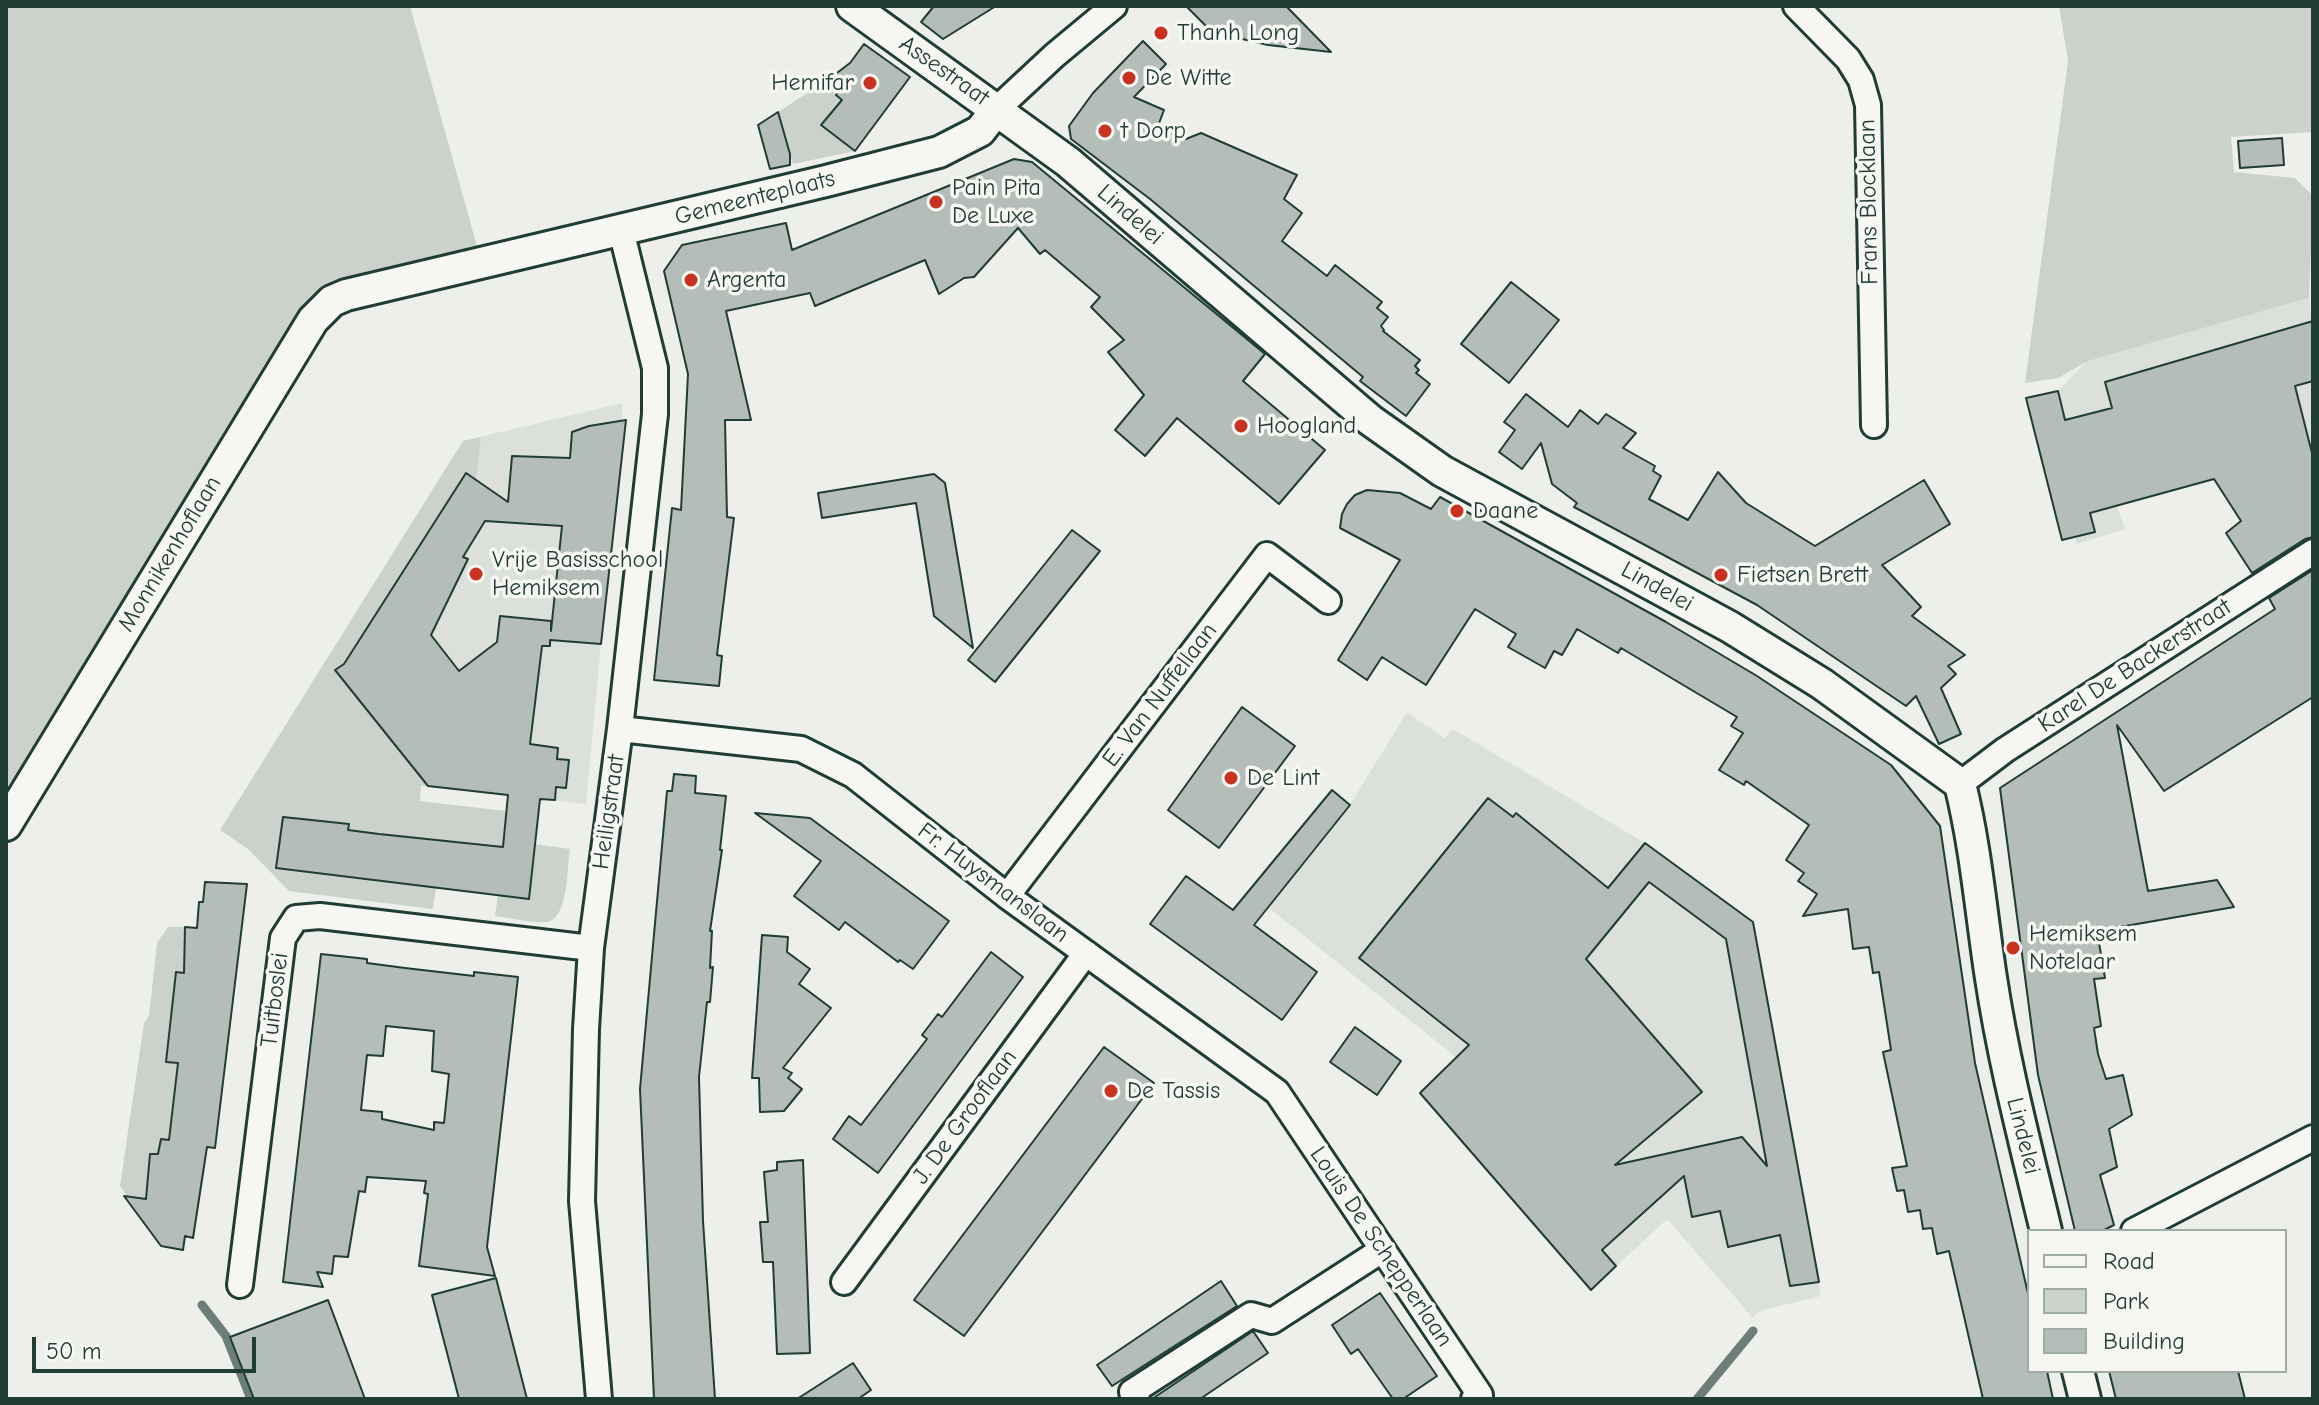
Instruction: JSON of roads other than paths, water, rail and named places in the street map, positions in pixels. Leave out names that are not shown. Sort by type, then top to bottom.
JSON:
[{"type":"street","name":"Assestraat","points":[[852,6],[998,108]]},
{"type":"street","name":"Gemeenteplaats","points":[[346,295],[939,152],[980,131],[998,108],[1036,71],[1114,6]]},
{"type":"street","name":"Frans Blocklaan","points":[[1796,6],[1848,59],[1861,80],[1868,105],[1874,425]]},
{"type":"street","name":"Lindelei","points":[[998,108],[1068,162],[1370,420],[1442,471],[1730,627],[1822,684],[1960,784],[1969,818],[2008,1074],[2046,1229]]},
{"type":"street","name":"Heiligstraat","points":[[599,1399],[582,1201],[586,1029],[591,948],[620,729],[655,414],[655,368],[621,230]]},
{"type":"street","name":"Monnikenhoflaan","points":[[6,825],[313,320],[332,301],[346,295]]},
{"type":"street","name":"Karel De Backerstraat","points":[[1960,784],[2005,750],[2313,552]]},
{"type":"street","name":"E. Van Nuffellaan","points":[[1007,896],[1267,555],[1328,601]]},
{"type":"street","name":"Fr. Huysmanslaan","points":[[620,729],[801,749],[853,775],[1007,896],[1277,1092]]},
{"type":"street","name":"Tuitboslei","points":[[240,1285],[283,938],[296,918],[320,916],[591,948]]},
{"type":"street","name":"J. De Grooflaan","points":[[844,1282],[1086,953]]},
{"type":"street","name":"Louis De Schepperlaan","points":[[1277,1092],[1480,1395],[1474,1399]]},
{"type":"street","points":[[2138,1229],[2313,1138]]},
{"type":"street","points":[[1137,1399],[1132,1392],[1251,1315],[1272,1321],[1382,1250]]},
{"type":"street","points":[[2078,1373],[2085,1399]]},
{"type":"waterway","points":[[202,1305],[226,1336],[251,1399]]},
{"type":"waterway","points":[[1697,1399],[1753,1331]]},
{"type":"place","name":"Thanh Long","points":[[1161,33]]},
{"type":"place","name":"De Witte","points":[[1129,78]]},
{"type":"place","name":"Hemifar","points":[[870,83]]},
{"type":"place","name":"t Dorp","points":[[1105,131]]},
{"type":"place","name":"Pain Pita De Luxe","points":[[936,202]]},
{"type":"place","name":"Argenta","points":[[691,280]]},
{"type":"place","name":"Hoogland","points":[[1241,426]]},
{"type":"place","name":"Daane","points":[[1457,511]]},
{"type":"place","name":"Vrije Basisschool Hemiksem","points":[[476,574]]},
{"type":"place","name":"Fietsen Brett","points":[[1721,575]]},
{"type":"place","name":"De Lint","points":[[1231,778]]},
{"type":"place","name":"Hemiksem Notelaar","points":[[2013,948]]},
{"type":"place","name":"De Tassis","points":[[1111,1091]]}]
